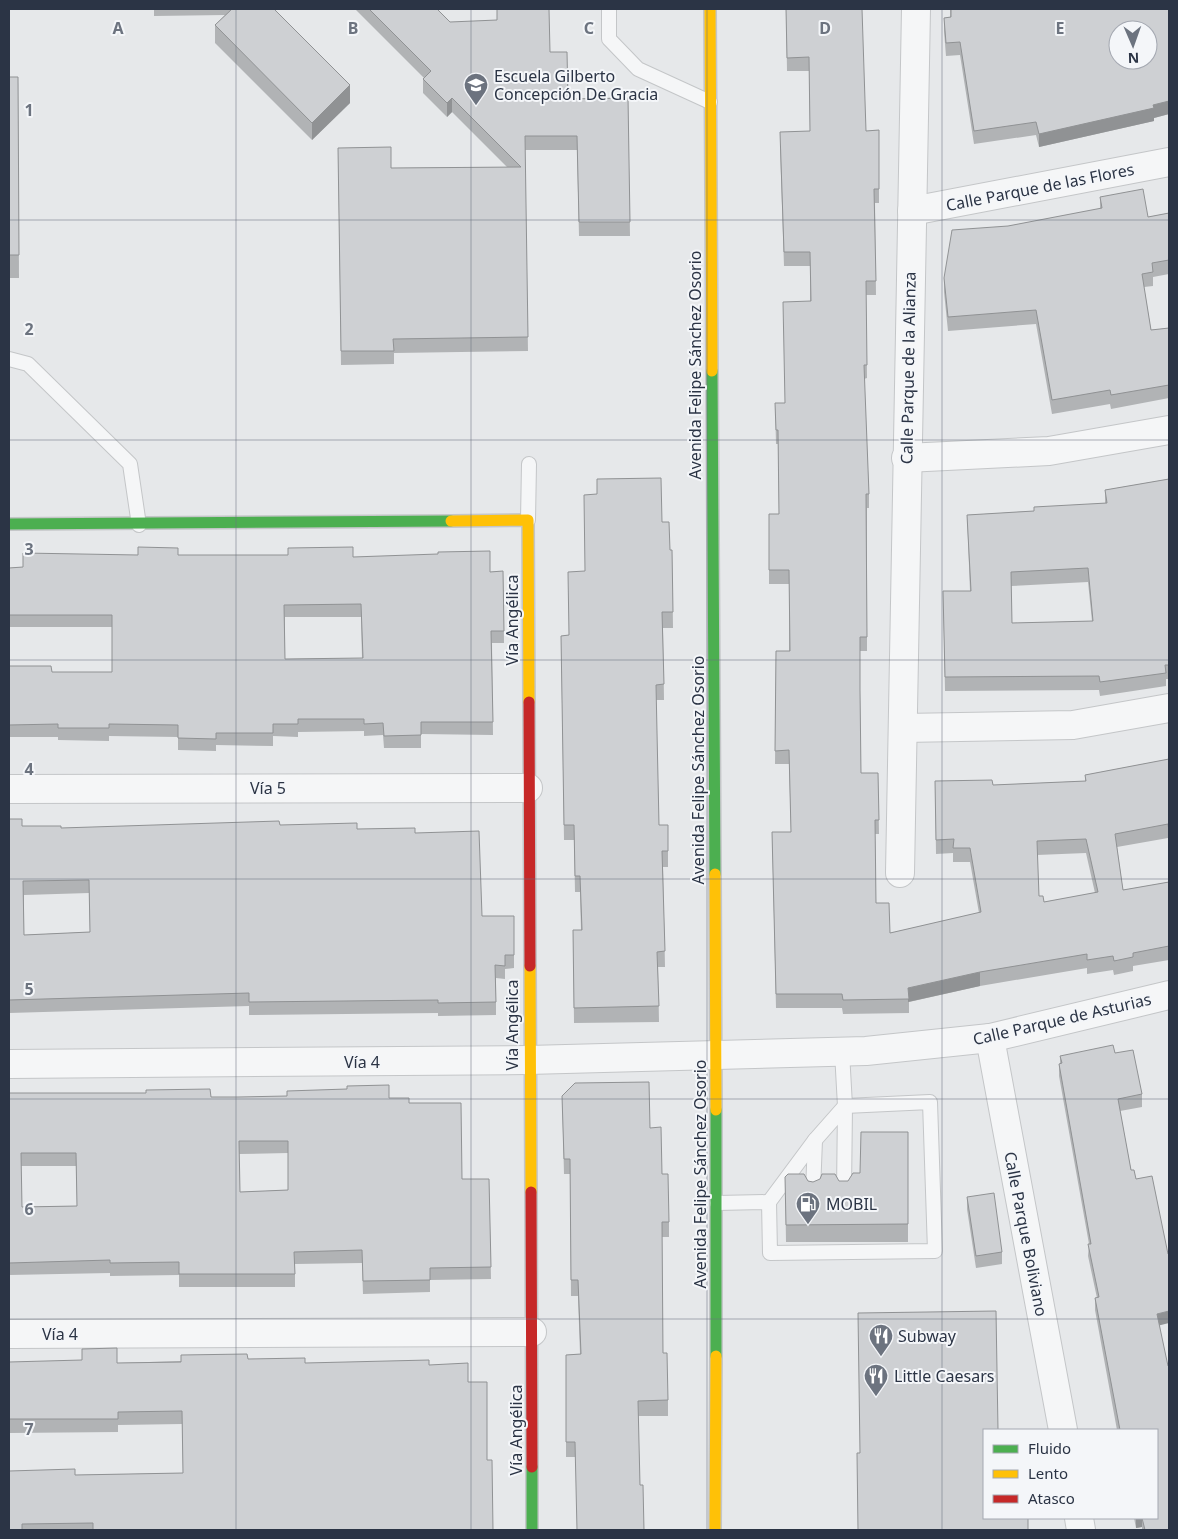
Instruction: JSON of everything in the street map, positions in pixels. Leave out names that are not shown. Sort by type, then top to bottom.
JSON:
[{"type":"street","name":"Avenida Felipe Sánchez Osorio","points":[[710,9],[717,1203],[715,1530]]},
{"type":"street","name":"Calle Parque de la Alianza","points":[[900,873],[906,458],[916,9]]},
{"type":"street","name":"Calle Parque de las Flores","points":[[912,211],[1169,162]]},
{"type":"street","points":[[906,458],[1049,452],[1169,430]]},
{"type":"street","points":[[9,524],[528,520]]},
{"type":"street","name":"Vía Angélica","points":[[528,520],[528,1060],[532,1332],[532,1530]]},
{"type":"street","points":[[903,728],[1073,725],[1169,708]]},
{"type":"street","name":"Vía 5","points":[[9,789],[528,788]]},
{"type":"street","name":"Calle Parque de Asturias","points":[[716,1056],[842,1052],[990,1038],[1169,995]]},
{"type":"street","name":"Calle Parque Boliviano","points":[[990,1038],[1063,1429]]},
{"type":"street","name":"Vía 4","points":[[9,1064],[528,1060],[716,1056]]},
{"type":"street","name":"Vía 4","points":[[9,1334],[532,1332]]},
{"type":"lane","points":[[609,9],[609,39],[638,69],[710,102]]},
{"type":"lane","points":[[9,360],[28,364],[130,464],[139,524]]},
{"type":"lane","points":[[528,520],[529,464]]},
{"type":"lane","points":[[842,1052],[845,1106],[844,1191]]},
{"type":"lane","points":[[930,1102],[935,1251],[812,1247],[770,1253],[769,1202],[815,1140],[845,1106],[930,1102]]},
{"type":"lane","points":[[813,1191],[815,1140]]},
{"type":"lane","points":[[717,1203],[769,1202]]},
{"type":"building","points":[[232,9],[274,9],[350,85],[312,123],[215,25]]},
{"type":"building","points":[[369,9],[437,9],[450,22],[497,20],[497,9],[549,9],[550,52],[567,52],[568,99],[628,98],[630,222],[579,222],[577,136],[525,136],[528,337],[393,339],[394,351],[341,351],[338,148],[391,147],[391,168],[521,167],[452,98],[447,103],[423,79],[431,71]]},
{"type":"building","points":[[786,9],[862,9],[866,131],[879,130],[879,189],[874,189],[876,281],[866,281],[867,365],[864,365],[869,494],[866,494],[867,637],[860,637],[861,773],[878,773],[879,820],[875,820],[876,903],[889,903],[890,933],[981,912],[970,848],[953,848],[954,839],[936,840],[935,781],[992,780],[993,785],[1086,781],[1085,775],[1169,759],[1169,831],[1168,824],[1115,834],[1123,890],[1169,882],[1169,946],[1133,953],[1133,957],[1114,961],[1113,956],[1087,960],[1087,954],[980,972],[908,988],[909,999],[843,1000],[842,994],[776,994],[772,832],[791,832],[789,750],[775,751],[776,651],[790,651],[789,570],[769,570],[769,514],[779,514],[778,430],[776,430],[775,403],[785,403],[783,302],[811,301],[810,252],[784,252],[780,132],[810,131],[809,57],[787,58]],"holes":[[[1086,839],[1098,892],[1044,902],[1043,896],[1039,896],[1037,841]]]},
{"type":"building","points":[[951,9],[1169,9],[1169,101],[1153,105],[1154,108],[1039,134],[1036,122],[974,131],[960,42],[946,43],[944,18],[951,17]]},
{"type":"building","points":[[9,77],[18,77],[19,255],[9,255]]},
{"type":"building","points":[[1143,189],[1148,217],[1169,213],[1169,260],[1152,263],[1153,272],[1142,274],[1151,330],[1169,328],[1169,385],[1111,395],[1110,390],[1052,400],[1036,310],[948,317],[944,278],[952,230],[1008,226],[1102,208],[1100,197]]},
{"type":"building","points":[[661,478],[662,522],[669,522],[670,550],[672,550],[673,612],[662,612],[664,684],[656,685],[659,825],[668,825],[668,851],[662,851],[665,951],[657,952],[659,1006],[574,1008],[573,930],[582,930],[580,876],[575,876],[574,825],[564,825],[561,636],[569,635],[568,572],[585,571],[584,495],[597,494],[597,479]]},
{"type":"building","points":[[1169,479],[1169,665],[1165,665],[1166,673],[1100,682],[1099,676],[945,677],[943,591],[971,591],[967,515],[1034,511],[1034,507],[1107,503],[1105,490]],"holes":[[[1088,568],[1093,621],[1012,623],[1011,572]]]},
{"type":"building","points":[[138,547],[178,548],[178,555],[288,555],[288,548],[353,547],[353,557],[490,551],[490,572],[503,571],[504,631],[491,631],[493,722],[421,722],[421,735],[384,736],[383,723],[364,724],[364,719],[298,719],[298,724],[273,724],[273,733],[216,733],[216,739],[178,738],[178,725],[109,724],[109,728],[58,728],[58,724],[9,725],[9,666],[51,666],[52,672],[112,672],[112,615],[9,615],[9,568],[23,567],[23,553],[138,555]],"holes":[[[361,604],[363,658],[285,659],[284,605]]]},
{"type":"building","points":[[9,819],[22,819],[22,826],[61,826],[61,828],[279,821],[280,825],[357,823],[357,829],[415,828],[415,833],[479,831],[482,916],[514,916],[514,955],[505,955],[505,966],[495,965],[496,1002],[438,1003],[438,1000],[249,1002],[249,993],[9,1000]],"holes":[[[89,880],[90,932],[24,935],[23,881]]]},
{"type":"building","points":[[1113,1045],[1115,1053],[1133,1050],[1142,1094],[1118,1099],[1131,1170],[1134,1170],[1136,1179],[1152,1176],[1169,1254],[1169,1311],[1157,1314],[1169,1366],[1169,1530],[1145,1530],[1142,1519],[1158,1519],[1158,1429],[1120,1429],[1095,1298],[1099,1297],[1088,1244],[1091,1244],[1059,1064],[1062,1063],[1060,1056]]},
{"type":"building","points":[[649,1082],[650,1128],[661,1127],[662,1174],[668,1174],[669,1222],[662,1222],[663,1353],[667,1353],[668,1400],[638,1401],[640,1485],[643,1485],[644,1530],[577,1530],[575,1442],[566,1442],[566,1355],[581,1354],[578,1280],[571,1280],[570,1159],[564,1159],[562,1096],[575,1083]]},
{"type":"building","points":[[389,1085],[389,1098],[409,1098],[409,1103],[461,1103],[462,1179],[489,1179],[491,1267],[430,1268],[430,1280],[363,1281],[362,1250],[294,1252],[295,1274],[179,1274],[179,1262],[110,1263],[110,1260],[9,1263],[9,1093],[146,1093],[146,1090],[210,1089],[211,1097],[287,1096],[287,1091],[347,1089],[347,1086]],"holes":[[[239,1141],[288,1141],[288,1190],[240,1192]],[[21,1153],[76,1153],[77,1206],[22,1207]]]},
{"type":"building","points":[[861,1132],[908,1132],[908,1224],[786,1225],[785,1177],[788,1174],[804,1174],[808,1181],[813,1182],[820,1179],[822,1174],[835,1174],[839,1181],[848,1181],[853,1173],[860,1173]]},
{"type":"building","points":[[994,1193],[1002,1252],[976,1256],[967,1197]]},
{"type":"building","points":[[996,1311],[998,1429],[983,1429],[983,1519],[1028,1519],[1028,1530],[858,1530],[857,1453],[860,1453],[858,1313]]},
{"type":"building","points":[[117,1348],[117,1363],[181,1362],[181,1355],[247,1354],[248,1359],[305,1358],[305,1363],[429,1360],[429,1365],[468,1363],[468,1382],[487,1382],[487,1460],[492,1460],[493,1530],[93,1530],[93,1523],[22,1524],[22,1530],[9,1530],[9,1471],[75,1469],[75,1475],[183,1473],[182,1411],[118,1412],[118,1419],[9,1419],[9,1362],[82,1360],[82,1349]]},
{"type":"traffic: fast","points":[[712,371],[715,874]]},
{"type":"traffic: fast","points":[[9,524],[451,521]]},
{"type":"traffic: fast","points":[[716,1110],[716,1356]]},
{"type":"traffic: fast","points":[[532,1467],[532,1530]]},
{"type":"traffic: slow","points":[[710,9],[712,371]]},
{"type":"traffic: slow","points":[[451,521],[528,520],[529,702]]},
{"type":"traffic: slow","points":[[715,874],[716,1110]]},
{"type":"traffic: slow","points":[[530,966],[531,1192]]},
{"type":"traffic: slow","points":[[715,1530],[716,1356]]},
{"type":"traffic: jam","points":[[529,702],[530,966]]},
{"type":"traffic: jam","points":[[531,1192],[532,1467]]},
{"type":"place","name":"Escuela Gilberto Concepción De Gracia","points":[[476,106]]},
{"type":"place","name":"MOBIL","points":[[808,1225]]},
{"type":"place","name":"Subway","points":[[881,1357]]},
{"type":"place","name":"Little Caesars","points":[[876,1397]]}]
